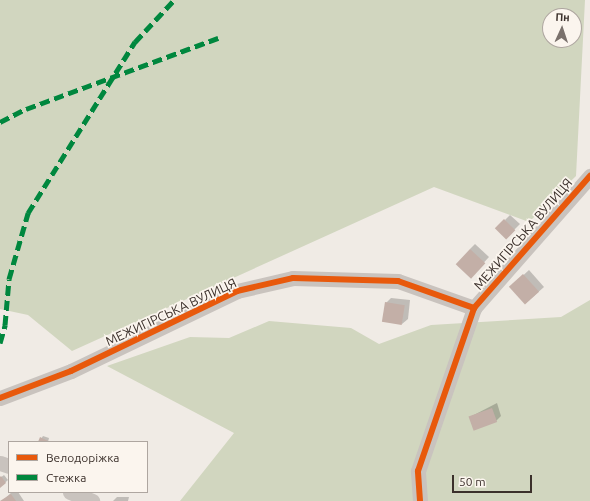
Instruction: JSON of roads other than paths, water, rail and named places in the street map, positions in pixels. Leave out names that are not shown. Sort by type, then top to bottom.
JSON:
[{"type":"street","name":"МЕЖИГІРСЬКА ВУЛИЦЯ","points":[[420,501],[418,471],[474,308],[590,176]]},
{"type":"street","name":"МЕЖИГІРСЬКА ВУЛИЦЯ","points":[[0,398],[71,371],[237,291],[293,278],[398,281],[474,308]]},
{"type":"street","points":[[72,493],[92,501]]}]
